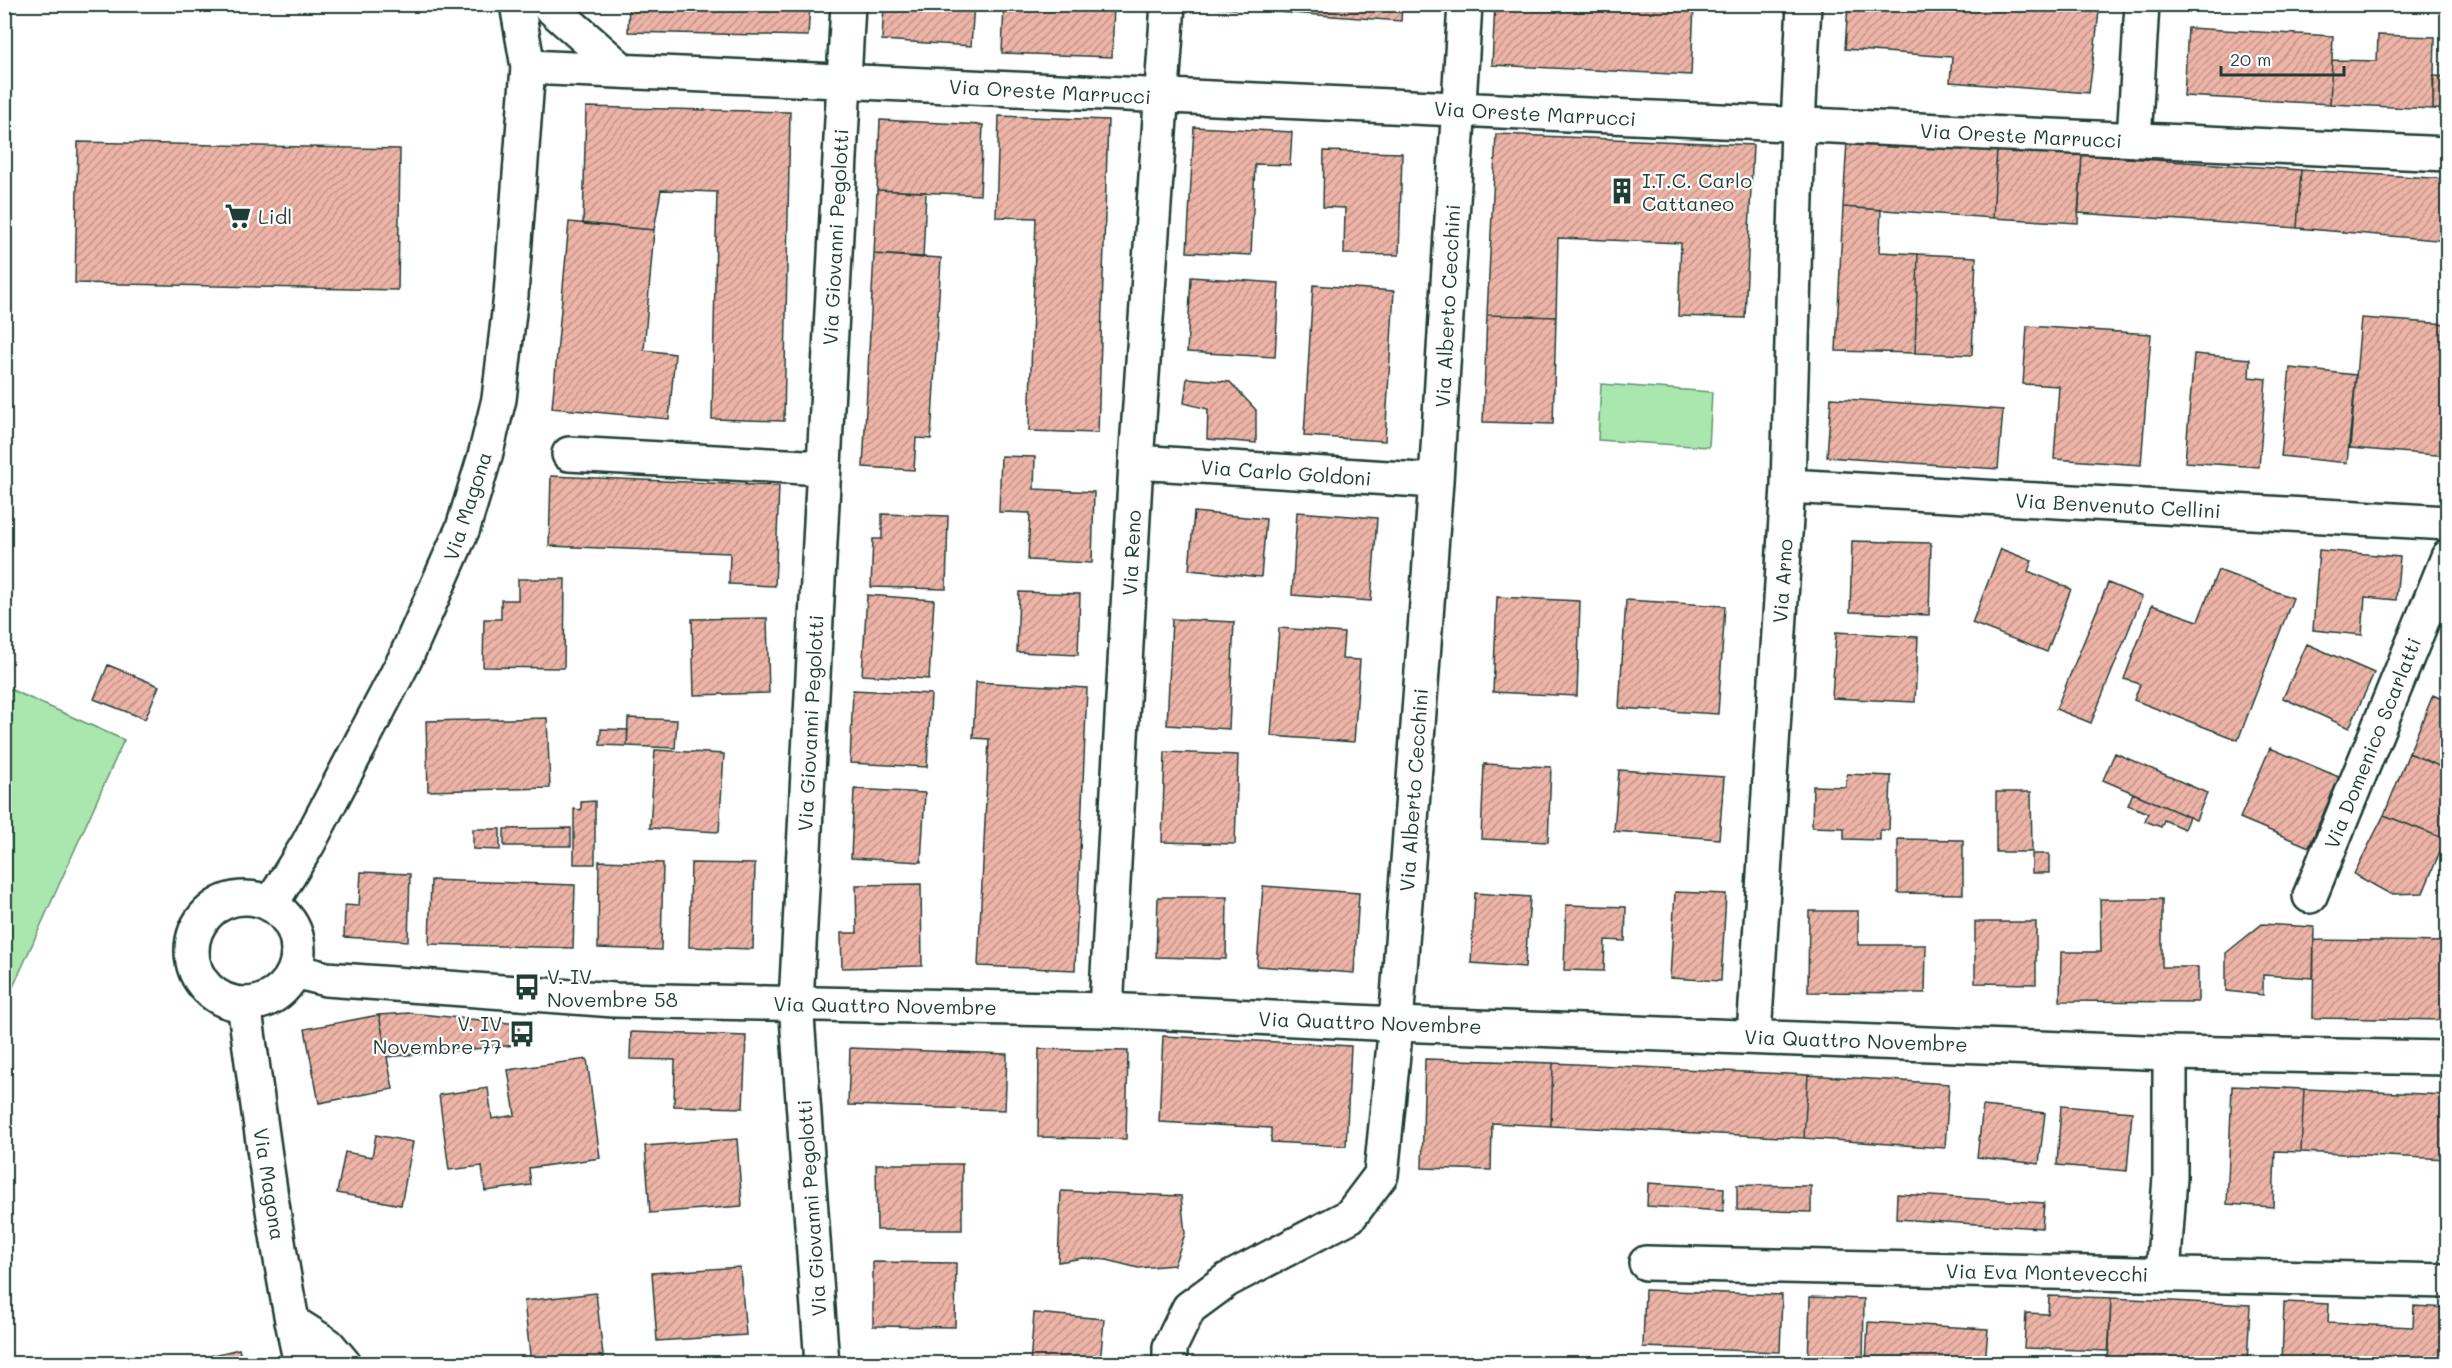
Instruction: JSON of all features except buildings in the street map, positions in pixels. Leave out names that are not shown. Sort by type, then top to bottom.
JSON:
[{"type":"street","name":"Via Magona","points":[[271,904],[308,844],[405,659],[439,587],[466,518],[499,399],[511,295],[528,67],[517,4]]},
{"type":"street","points":[[548,4],[623,71]]},
{"type":"street","name":"Via Giovanni Pegolotti","points":[[822,1364],[796,1004],[848,4]]},
{"type":"street","name":"Via Reno","points":[[1106,1010],[1136,462],[1164,96],[1168,4]]},
{"type":"street","name":"Via Alberto Cecchini","points":[[1170,1364],[1170,1347],[1189,1308],[1227,1281],[1350,1216],[1381,1175],[1395,1024],[1436,481],[1465,4]]},
{"type":"street","name":"Via Arno","points":[[1754,1036],[1788,486],[1798,124],[1804,4]]},
{"type":"street","points":[[2134,140],[2142,4]]},
{"type":"street","name":"Via Oreste Marrucci","points":[[528,67],[2448,154]]},
{"type":"street","points":[[569,454],[824,468]]},
{"type":"street","name":"Via Carlo Goldoni","points":[[1136,462],[1436,481]]},
{"type":"street","name":"Via Benvenuto Cellini","points":[[1788,486],[2448,523]]},
{"type":"street","name":"Via Domenico Scarlatti","points":[[2310,896],[2448,557]]},
{"type":"street","points":[[237,898],[255,898],[271,904],[283,914],[295,933],[298,956],[294,971],[286,984],[274,995],[260,1002],[244,1004],[227,1001],[211,993],[196,971],[191,945],[196,928],[206,914],[220,903],[237,898]]},
{"type":"street","name":"Via Quattro Novembre","points":[[294,971],[326,979],[614,1000],[1106,1010],[1395,1024],[2170,1053],[2448,1058]]},
{"type":"street","name":"Via Magona","points":[[244,1004],[266,1164],[301,1364]]},
{"type":"street","points":[[2163,1274],[2170,1177],[2170,1053]]},
{"type":"street","name":"Via Eva Montevecchi","points":[[1646,1263],[2448,1281]]},
{"type":"street","points":[[292,1322],[328,1345],[344,1364]]},
{"type":"green space","points":[[1601,384],[1712,392],[1709,447],[1598,440]]},
{"type":"green space","points":[[5,687],[124,740],[5,1005]]},
{"type":"place","name":"I.T.C. Carlo Cattaneo","points":[[1622,191]]},
{"type":"place","name":"Lidl","points":[[238,216]]},
{"type":"place","name":"V. IV Novembre 58","points":[[527,987]]},
{"type":"place","name":"V. IV Novembre 77","points":[[522,1034]]}]
